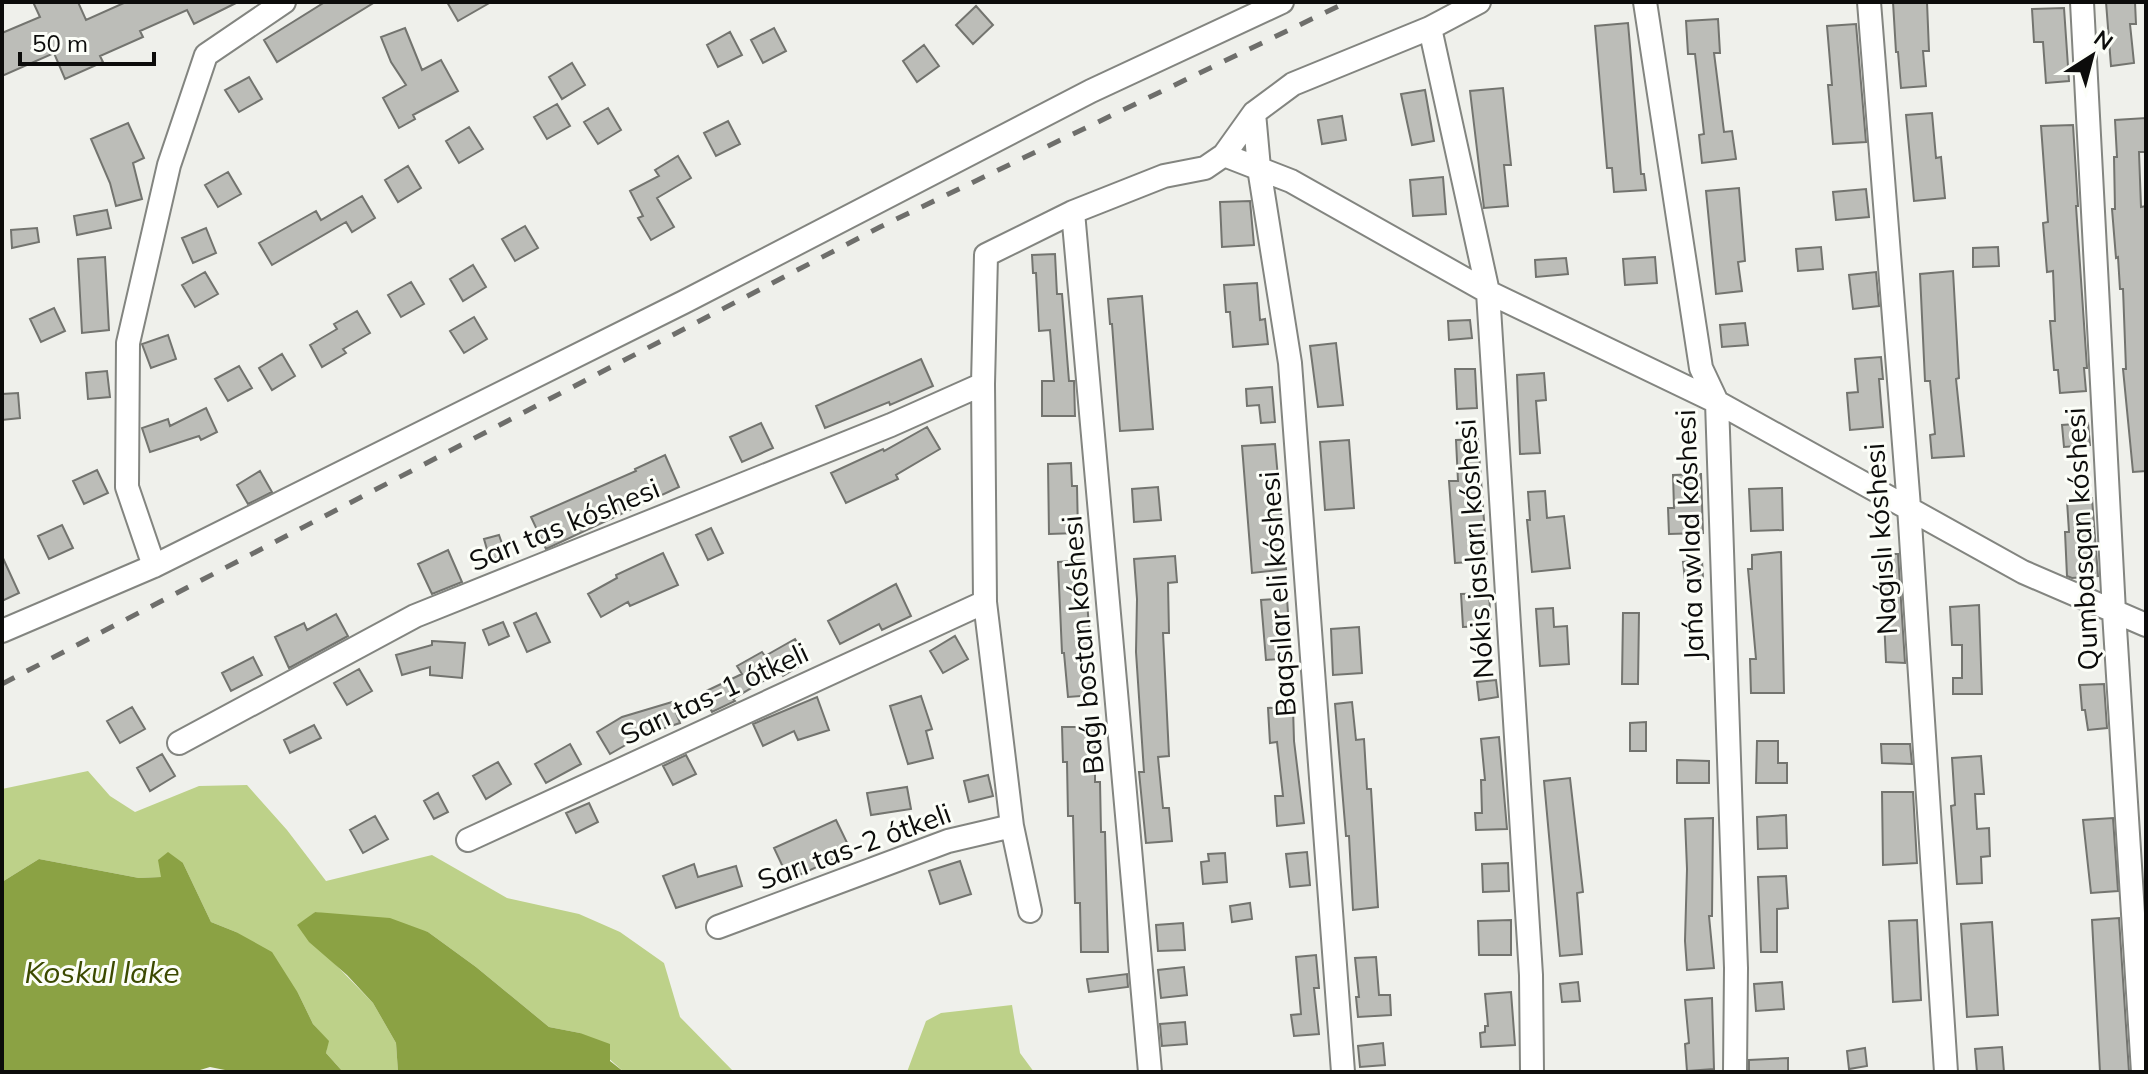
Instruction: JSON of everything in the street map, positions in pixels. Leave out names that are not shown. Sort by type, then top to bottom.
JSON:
[{"type":"street","points":[[154,566],[127,487],[128,343],[169,165],[206,55],[284,2]]},
{"type":"street","points":[[2,631],[154,566],[684,302],[1091,91],[1282,2]]},
{"type":"street","points":[[1030,911],[1012,826],[985,602],[983,384],[986,255],[1073,212],[1164,176],[1205,168],[1224,155],[1254,113],[1293,84],[1430,28],[1479,2]]},
{"type":"street","name":"Jańa awlad kóshesi","points":[[1645,2],[1701,368],[1717,402],[1736,968],[1735,1072]]},
{"type":"street","name":"Naǵıslı kóshesi","points":[[1869,2],[1909,507],[1946,1072]]},
{"type":"street","name":"Qumbasqan kóshesi","points":[[2082,2],[2114,612],[2143,1072]]},
{"type":"street","name":"Nókis jasları kóshesi","points":[[1430,28],[1488,292],[1531,975],[1532,1072]]},
{"type":"street","name":"Baqsılar eli kóshesi","points":[[1254,113],[1259,168],[1290,363],[1343,1072]]},
{"type":"street","points":[[1224,155],[1291,181],[1488,292],[1717,402],[2023,572],[2146,625]]},
{"type":"street","name":"Baǵı bostan kóshesi","points":[[1073,212],[1150,1072]]},
{"type":"street","name":"Sarı tas kóshesi","points":[[179,743],[415,616],[811,457],[983,384]]},
{"type":"street","name":"Sarı tas-1 ótkeli","points":[[468,840],[985,602]]},
{"type":"street","name":"Sarı tas-2 ótkeli","points":[[718,927],[948,841],[1012,826]]},
{"type":"shaded area","points":[[88,771],[110,796],[135,812],[199,786],[247,785],[326,881],[432,855],[507,898],[579,914],[620,932],[664,963],[680,1017],[734,1072],[624,1072],[580,1033],[549,1027],[428,932],[315,912],[298,926],[373,1003],[396,1043],[398,1072],[343,1072],[326,1053],[328,1041],[313,1024],[298,993],[236,932],[211,922],[183,863],[161,877],[139,878],[39,859],[2,882],[2,789]]},
{"type":"shaded area","points":[[1012,1005],[1020,1053],[1034,1072],[907,1072],[926,1021],[941,1013]]},
{"type":"water","name":"Koskul lake","points":[[168,852],[183,863],[211,922],[272,952],[313,1024],[329,1041],[326,1053],[343,1072],[235,1072],[210,1067],[200,1070],[202,1072],[2,1072],[2,882],[39,859],[139,878],[161,877],[158,860]]},
{"type":"water","points":[[315,912],[390,918],[428,932],[549,1027],[580,1033],[610,1044],[610,1061],[624,1072],[398,1072],[396,1043],[373,1003],[309,942],[297,925]]},
{"type":"building","points":[[33,2],[78,2],[86,20],[126,2],[238,2],[194,24],[187,10],[140,31],[143,37],[100,56],[103,62],[65,79],[54,53],[2,76],[2,33],[40,17]]},
{"type":"building","points":[[325,2],[375,2],[277,62],[264,40]]},
{"type":"building","points":[[447,2],[491,2],[458,21]]},
{"type":"building","points":[[1893,2],[1927,2],[1929,51],[1923,51],[1926,86],[1901,88]]},
{"type":"building","points":[[2106,2],[2135,2],[2136,24],[2130,24],[2134,63],[2111,66]]},
{"type":"building","points":[[976,6],[993,25],[973,44],[956,25]]},
{"type":"building","points":[[2064,8],[2069,81],[2046,83],[2043,42],[2034,42],[2032,9]]},
{"type":"building","points":[[1718,19],[1720,53],[1714,53],[1724,132],[1732,131],[1736,159],[1702,163],[1699,135],[1704,134],[1695,54],[1688,54],[1686,21]]},
{"type":"building","points":[[1628,23],[1641,174],[1644,174],[1646,190],[1614,192],[1612,168],[1607,168],[1595,26]]},
{"type":"building","points":[[1856,24],[1866,142],[1833,144],[1827,26]]},
{"type":"building","points":[[405,28],[422,70],[441,60],[458,91],[413,115],[415,119],[399,128],[383,98],[406,85],[391,62],[381,37]]},
{"type":"building","points":[[774,28],[786,51],[763,63],[751,40]]},
{"type":"building","points":[[730,32],[742,55],[718,67],[707,45]]},
{"type":"building","points":[[924,45],[939,66],[917,82],[903,61]]},
{"type":"building","points":[[572,63],[585,85],[562,99],[549,77]]},
{"type":"building","points":[[249,77],[262,99],[239,112],[225,90]]},
{"type":"building","points":[[1503,88],[1511,165],[1504,165],[1508,206],[1484,208],[1470,91]]},
{"type":"building","points":[[1425,90],[1434,141],[1412,145],[1401,94]]},
{"type":"building","points":[[557,104],[570,126],[547,139],[534,117]]},
{"type":"building","points":[[608,108],[621,130],[598,144],[584,122]]},
{"type":"building","points":[[1932,113],[1936,158],[1941,157],[1945,198],[1914,201],[1906,115]]},
{"type":"building","points":[[1342,116],[1346,140],[1322,144],[1318,120]]},
{"type":"building","points":[[2146,118],[2146,152],[2139,152],[2141,207],[2146,206],[2146,471],[2133,472],[2123,369],[2126,369],[2123,289],[2120,289],[2112,209],[2115,209],[2114,157],[2117,157],[2115,120]]},
{"type":"building","points":[[728,121],[740,144],[716,156],[704,133]]},
{"type":"building","points":[[128,123],[144,158],[133,163],[142,199],[116,206],[110,183],[91,139]]},
{"type":"building","points":[[2073,125],[2086,391],[2060,393],[2058,370],[2054,370],[2050,321],[2055,321],[2053,271],[2047,272],[2043,223],[2048,222],[2041,126]]},
{"type":"building","points":[[469,127],[483,149],[459,163],[446,141]]},
{"type":"building","points":[[678,156],[691,178],[657,198],[674,227],[651,240],[638,218],[643,216],[630,191],[659,176],[655,170]]},
{"type":"building","points":[[408,166],[421,188],[398,202],[385,180]]},
{"type":"building","points":[[228,172],[241,194],[218,207],[205,185]]},
{"type":"building","points":[[1443,177],[1446,214],[1413,216],[1410,180]]},
{"type":"building","points":[[1739,188],[1745,261],[1738,262],[1742,291],[1716,294],[1706,191]]},
{"type":"building","points":[[1866,189],[1869,217],[1836,220],[1833,192]]},
{"type":"building","points":[[362,196],[375,218],[352,232],[346,222],[272,265],[259,243],[316,211],[321,220]]},
{"type":"building","points":[[1250,201],[1254,245],[1222,247],[1220,202]]},
{"type":"building","points":[[107,210],[111,228],[77,235],[74,216]]},
{"type":"building","points":[[525,226],[538,248],[515,261],[502,239]]},
{"type":"building","points":[[37,228],[39,242],[12,248],[11,230]]},
{"type":"building","points":[[206,228],[216,253],[193,263],[182,238]]},
{"type":"building","points":[[1821,247],[1823,269],[1798,271],[1796,249]]},
{"type":"building","points":[[1998,247],[1999,266],[1973,267],[1973,248]]},
{"type":"building","points":[[1055,254],[1057,294],[1062,294],[1069,381],[1074,381],[1075,416],[1042,416],[1042,381],[1054,381],[1050,330],[1039,331],[1032,255]]},
{"type":"building","points":[[105,257],[109,330],[82,333],[78,259]]},
{"type":"building","points":[[1655,257],[1657,283],[1625,285],[1623,259]]},
{"type":"building","points":[[1566,258],[1568,274],[1536,277],[1535,260]]},
{"type":"building","points":[[473,265],[486,287],[463,301],[450,279]]},
{"type":"building","points":[[1953,271],[1959,378],[1956,379],[1964,456],[1932,458],[1930,435],[1935,434],[1930,381],[1925,381],[1920,274]]},
{"type":"building","points":[[205,272],[218,294],[195,307],[182,285]]},
{"type":"building","points":[[1876,272],[1879,306],[1853,309],[1849,275]]},
{"type":"building","points":[[411,282],[424,304],[401,317],[388,295]]},
{"type":"building","points":[[1257,283],[1260,320],[1265,319],[1268,344],[1233,347],[1224,285]]},
{"type":"building","points":[[1142,296],[1153,429],[1120,431],[1108,299]]},
{"type":"building","points":[[54,308],[65,331],[41,342],[30,319]]},
{"type":"building","points":[[357,311],[370,333],[343,349],[346,353],[322,367],[310,345],[337,329],[334,324]]},
{"type":"building","points":[[474,317],[487,339],[464,353],[450,331]]},
{"type":"building","points":[[1470,320],[1472,338],[1449,340],[1448,321]]},
{"type":"building","points":[[1745,323],[1748,345],[1722,347],[1720,325]]},
{"type":"building","points":[[168,335],[176,359],[151,368],[142,344]]},
{"type":"building","points":[[1336,343],[1343,405],[1318,407],[1310,346]]},
{"type":"building","points":[[282,354],[295,376],[272,390],[259,368]]},
{"type":"building","points":[[1881,357],[1883,379],[1879,379],[1883,427],[1850,430],[1847,393],[1858,392],[1855,359]]},
{"type":"building","points":[[921,359],[933,386],[825,428],[816,406]]},
{"type":"building","points":[[239,366],[252,388],[228,401],[215,379]]},
{"type":"building","points":[[1455,369],[1475,369],[1477,408],[1457,409]]},
{"type":"building","points":[[107,371],[110,397],[88,399],[86,373]]},
{"type":"building","points":[[1544,373],[1546,400],[1536,401],[1540,453],[1520,454],[1517,375]]},
{"type":"building","points":[[1272,387],[1275,422],[1261,423],[1259,405],[1247,406],[1246,389]]},
{"type":"building","points":[[18,393],[20,418],[2,420],[2,394]]},
{"type":"building","points":[[206,408],[217,432],[201,440],[199,436],[150,452],[142,428],[168,419],[170,426]]},
{"type":"building","points":[[761,423],[773,448],[742,462],[730,437]]},
{"type":"building","points":[[2088,423],[2090,445],[2064,447],[2062,425]]},
{"type":"building","points":[[927,427],[940,449],[896,475],[898,479],[846,503],[831,473],[884,451]]},
{"type":"building","points":[[1478,439],[1487,561],[1455,563],[1449,481],[1458,481],[1456,440]]},
{"type":"building","points":[[1349,440],[1354,508],[1325,510],[1320,442]]},
{"type":"building","points":[[1275,444],[1286,569],[1252,573],[1242,446]]},
{"type":"building","points":[[665,455],[679,487],[546,549],[531,517]]},
{"type":"building","points":[[1071,463],[1072,486],[1077,486],[1078,533],[1049,534],[1048,464]]},
{"type":"building","points":[[97,470],[108,493],[84,504],[73,481]]},
{"type":"building","points":[[260,471],[272,492],[248,504],[237,485]]},
{"type":"building","points":[[1701,474],[1703,533],[1669,534],[1668,508],[1674,508],[1673,475]]},
{"type":"building","points":[[1158,487],[1161,520],[1134,522],[1132,489]]},
{"type":"building","points":[[1782,488],[1783,530],[1751,531],[1749,489]]},
{"type":"building","points":[[1545,491],[1547,518],[1564,516],[1570,568],[1532,572],[1528,492]]},
{"type":"building","points":[[2092,498],[2098,576],[2072,578],[2067,576],[2067,501]]},
{"type":"building","points":[[62,525],[73,548],[49,559],[38,536]]},
{"type":"building","points":[[711,528],[723,553],[708,560],[696,535]]},
{"type":"building","points":[[499,535],[506,555],[490,560],[484,539]]},
{"type":"building","points":[[448,550],[462,582],[432,594],[418,564]]},
{"type":"building","points":[[1781,552],[1784,693],[1751,693],[1750,659],[1756,659],[1748,569],[1752,569],[1752,555]]},
{"type":"building","points":[[663,553],[678,585],[630,606],[628,602],[601,617],[588,594],[617,578],[616,575]]},
{"type":"building","points":[[1881,554],[1898,554],[1905,663],[1886,662]]},
{"type":"building","points":[[2,556],[19,593],[2,601]]},
{"type":"building","points":[[1175,556],[1177,582],[1168,583],[1169,633],[1163,633],[1169,756],[1158,757],[1163,808],[1169,808],[1172,841],[1146,843],[1139,772],[1144,772],[1134,559]]},
{"type":"building","points":[[1084,560],[1094,695],[1068,697],[1062,653],[1058,562]]},
{"type":"building","points":[[1702,560],[1703,578],[1685,580],[1683,562]]},
{"type":"building","points":[[896,584],[911,616],[882,630],[879,624],[840,644],[828,621]]},
{"type":"building","points":[[1489,593],[1491,626],[1463,627],[1461,594]]},
{"type":"building","points":[[1287,598],[1291,658],[1266,660],[1261,600]]},
{"type":"building","points":[[1979,605],[1982,694],[1953,694],[1953,678],[1962,678],[1962,645],[1952,645],[1950,607]]},
{"type":"building","points":[[1553,608],[1554,627],[1567,626],[1569,664],[1540,666],[1536,609]]},
{"type":"building","points":[[536,613],[550,642],[527,652],[514,623]]},
{"type":"building","points":[[1623,613],[1639,613],[1638,684],[1622,684]]},
{"type":"building","points":[[336,614],[348,636],[289,668],[275,637],[304,623],[307,630]]},
{"type":"building","points":[[503,622],[509,636],[489,645],[483,630]]},
{"type":"building","points":[[1359,627],[1362,673],[1333,675],[1331,629]]},
{"type":"building","points":[[955,636],[968,659],[943,673],[930,651]]},
{"type":"building","points":[[795,639],[808,661],[783,676],[780,671],[733,699],[735,701],[712,712],[702,693],[742,674],[737,666],[762,652],[765,656]]},
{"type":"building","points":[[432,641],[465,643],[462,678],[430,675],[430,667],[402,675],[396,655],[432,645]]},
{"type":"building","points":[[253,657],[262,675],[231,691],[222,673]]},
{"type":"building","points":[[359,669],[372,691],[347,705],[334,683]]},
{"type":"building","points":[[1496,680],[1498,697],[1479,700],[1477,682]]},
{"type":"building","points":[[2104,684],[2107,728],[2088,730],[2085,710],[2082,710],[2080,685]]},
{"type":"building","points":[[921,696],[932,729],[926,731],[933,758],[908,764],[890,706]]},
{"type":"building","points":[[817,697],[829,730],[798,740],[794,731],[763,746],[753,724]]},
{"type":"building","points":[[672,702],[680,723],[643,735],[610,754],[597,732],[622,717]]},
{"type":"building","points":[[1352,702],[1356,740],[1364,739],[1367,789],[1371,789],[1378,907],[1353,910],[1349,836],[1346,836],[1335,704]]},
{"type":"building","points":[[132,707],[145,729],[120,743],[107,721]]},
{"type":"building","points":[[1293,707],[1304,823],[1277,826],[1275,796],[1283,796],[1277,742],[1270,743],[1268,708]]},
{"type":"building","points":[[1646,722],[1646,751],[1630,751],[1630,723]]},
{"type":"building","points":[[314,725],[321,738],[290,753],[284,740]]},
{"type":"building","points":[[1062,727],[1095,727],[1095,782],[1100,782],[1101,832],[1105,832],[1108,952],[1081,952],[1080,903],[1075,903],[1073,816],[1068,816],[1067,762],[1063,762]]},
{"type":"building","points":[[1499,737],[1507,829],[1476,830],[1475,813],[1482,813],[1481,780],[1485,780],[1481,739]]},
{"type":"building","points":[[1757,741],[1778,741],[1778,763],[1787,763],[1787,783],[1756,783]]},
{"type":"building","points":[[570,744],[581,764],[546,783],[535,764]]},
{"type":"building","points":[[1881,744],[1910,744],[1912,764],[1882,763]]},
{"type":"building","points":[[162,754],[175,776],[150,791],[137,768]]},
{"type":"building","points":[[686,755],[696,774],[673,785],[663,766]]},
{"type":"building","points":[[1981,756],[1984,794],[1975,794],[1977,829],[1989,828],[1990,856],[1981,857],[1982,883],[1957,884],[1951,806],[1955,805],[1952,758]]},
{"type":"building","points":[[1677,760],[1709,761],[1709,783],[1677,783]]},
{"type":"building","points":[[498,762],[511,784],[486,799],[473,776]]},
{"type":"building","points":[[988,775],[993,796],[969,802],[964,781]]},
{"type":"building","points":[[1570,778],[1583,892],[1577,893],[1582,954],[1560,956],[1544,781]]},
{"type":"building","points":[[907,787],[911,809],[871,815],[867,793]]},
{"type":"building","points":[[1882,792],[1913,792],[1917,863],[1883,865]]},
{"type":"building","points":[[438,793],[448,812],[434,819],[424,801]]},
{"type":"building","points":[[589,803],[598,822],[576,833],[566,813]]},
{"type":"building","points":[[1786,815],[1787,848],[1758,849],[1757,817]]},
{"type":"building","points":[[375,816],[388,839],[363,853],[350,830]]},
{"type":"building","points":[[1713,818],[1712,916],[1709,916],[1714,968],[1687,970],[1685,819]]},
{"type":"building","points":[[2113,818],[2118,891],[2091,893],[2083,820]]},
{"type":"building","points":[[836,820],[851,851],[789,880],[774,848]]},
{"type":"building","points":[[1307,852],[1310,885],[1290,887],[1286,854]]},
{"type":"building","points":[[1225,853],[1227,882],[1203,884],[1201,862],[1209,861],[1208,854]]},
{"type":"building","points":[[960,861],[971,894],[940,904],[929,871]]},
{"type":"building","points":[[1508,863],[1509,891],[1483,892],[1482,864]]},
{"type":"building","points":[[694,864],[698,877],[736,866],[742,886],[676,908],[663,876]]},
{"type":"building","points":[[1786,876],[1788,908],[1777,909],[1777,952],[1761,952],[1758,877]]},
{"type":"building","points":[[1250,903],[1252,919],[1232,922],[1230,906]]},
{"type":"building","points":[[2119,918],[2129,1072],[2100,1072],[2092,920]]},
{"type":"building","points":[[1511,920],[1511,955],[1479,955],[1478,921]]},
{"type":"building","points":[[1917,920],[1921,1000],[1893,1002],[1889,921]]},
{"type":"building","points":[[1992,922],[1998,1015],[1967,1017],[1961,924]]},
{"type":"building","points":[[1183,923],[1185,950],[1158,951],[1156,925]]},
{"type":"building","points":[[1316,955],[1319,988],[1314,988],[1319,1034],[1294,1036],[1291,1015],[1301,1014],[1296,957]]},
{"type":"building","points":[[1376,957],[1379,995],[1390,995],[1391,1015],[1358,1017],[1355,958]]},
{"type":"building","points":[[1184,967],[1187,995],[1161,998],[1158,970]]},
{"type":"building","points":[[1127,974],[1128,987],[1089,992],[1087,979]]},
{"type":"building","points":[[1578,982],[1580,1001],[1562,1002],[1560,984]]},
{"type":"building","points":[[1782,982],[1784,1009],[1756,1011],[1754,984]]},
{"type":"building","points":[[1511,992],[1515,1045],[1481,1047],[1480,1033],[1485,1032],[1485,1026],[1488,1026],[1485,994]]},
{"type":"building","points":[[1712,998],[1714,1069],[1687,1071],[1685,1044],[1689,1043],[1685,1000]]},
{"type":"building","points":[[1185,1022],[1187,1044],[1162,1046],[1160,1024]]},
{"type":"building","points":[[1383,1043],[1385,1065],[1360,1067],[1358,1046]]},
{"type":"building","points":[[2002,1047],[2004,1072],[1977,1072],[1975,1049]]},
{"type":"building","points":[[1865,1048],[1867,1066],[1849,1069],[1847,1051]]},
{"type":"building","points":[[1788,1058],[1788,1072],[1749,1072],[1749,1060]]},
{"type":"railway","points":[[2,684],[880,227],[1347,2]]}]
